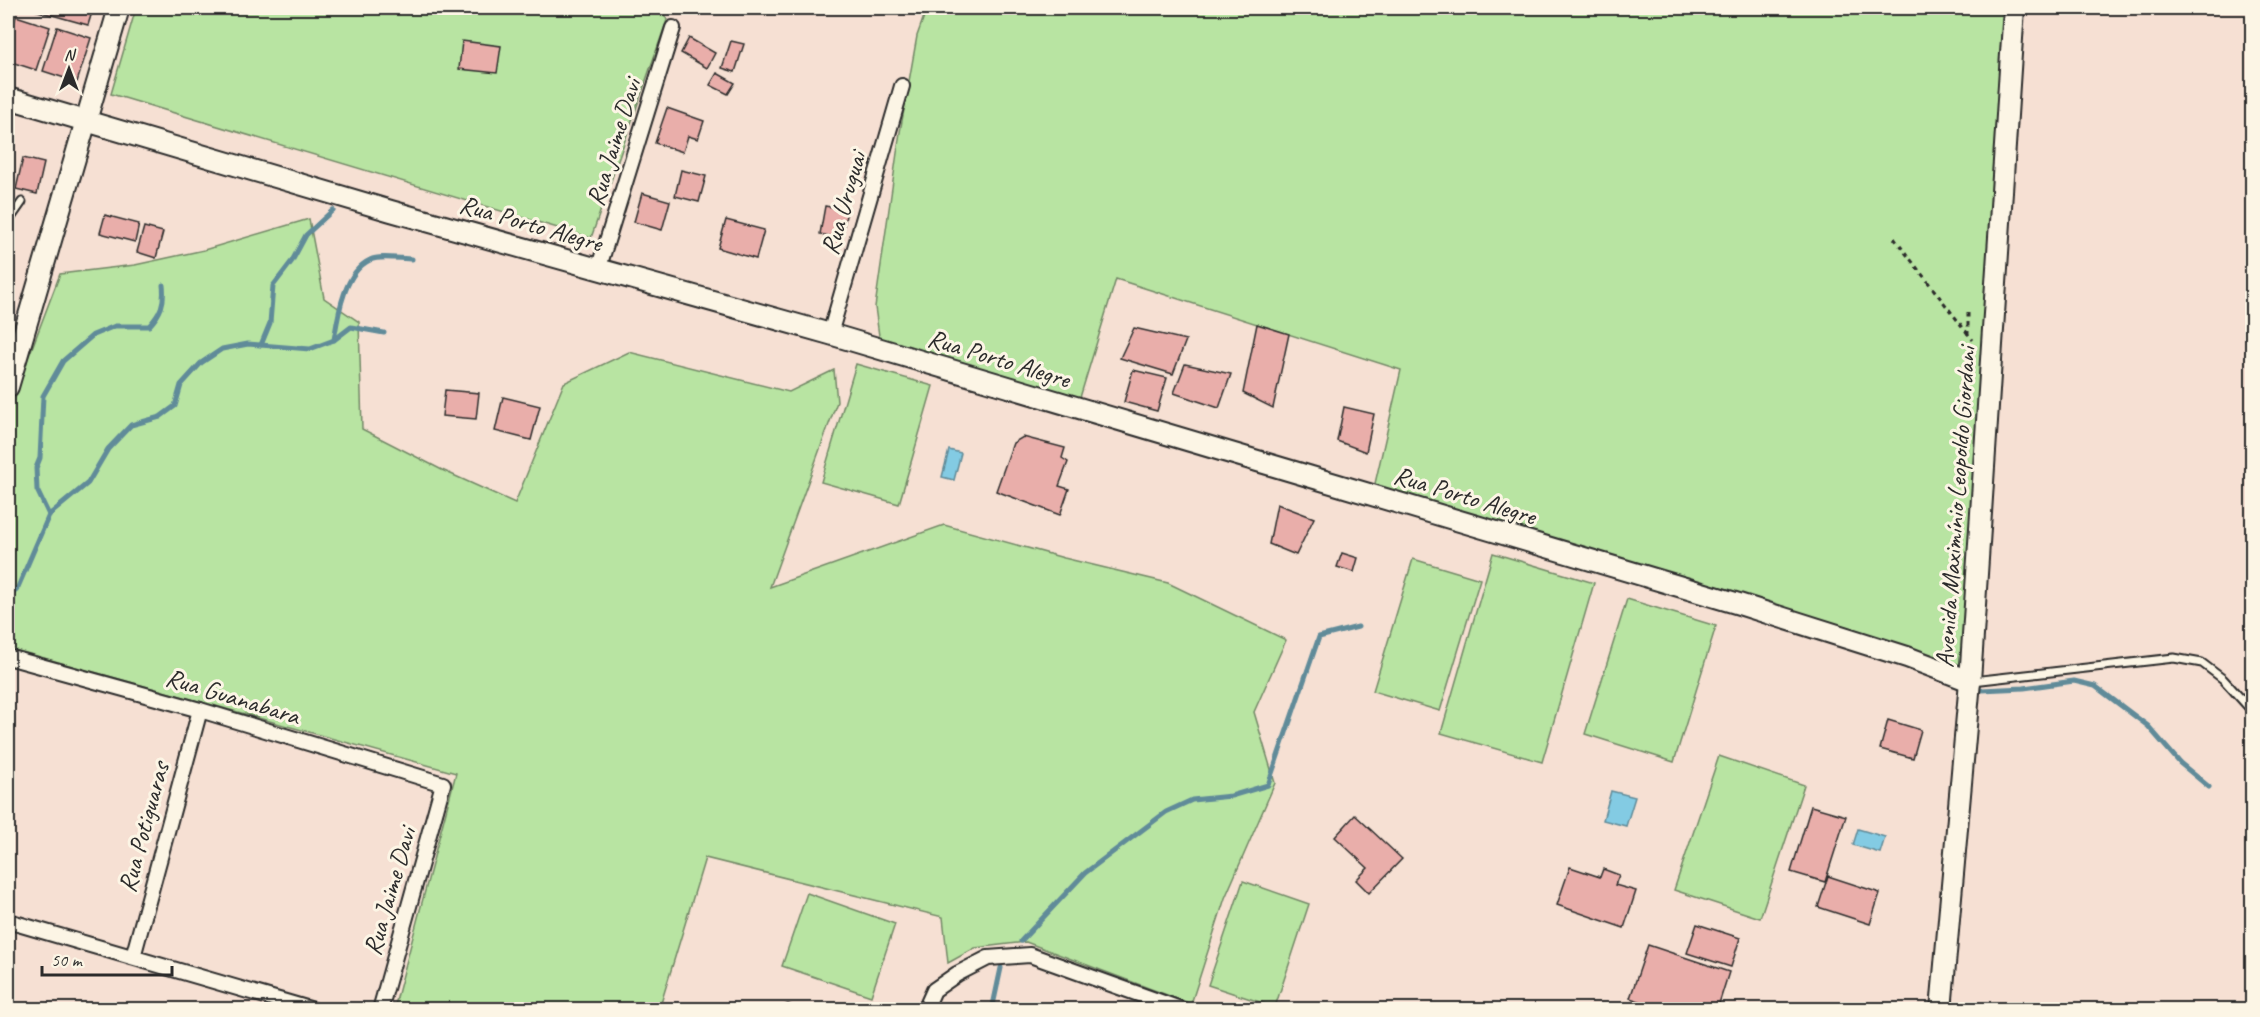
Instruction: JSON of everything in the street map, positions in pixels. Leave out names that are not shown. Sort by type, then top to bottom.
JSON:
[{"type":"street","points":[[9,378],[119,8]]},
{"type":"street","name":"Avenida Maximínio Leopoldo Giordani","points":[[1941,1010],[1971,681],[2014,8]]},
{"type":"street","name":"Rua Jaime Davi","points":[[598,270],[673,28]]},
{"type":"street","name":"Rua Uruguai","points":[[830,334],[902,86]]},
{"type":"street","name":"Rua Porto Alegre","points":[[8,98],[598,270],[830,334],[1739,604],[1907,657],[1971,681]]},
{"type":"street","name":"Rua Guanabara","points":[[8,657],[200,710],[443,784]]},
{"type":"street","name":"Rua Potiguaras","points":[[133,957],[200,710]]},
{"type":"street","name":"Rua Jaime Davi","points":[[380,1010],[443,784]]},
{"type":"street","points":[[8,921],[313,1010]]},
{"type":"street","points":[[925,1010],[934,990],[957,974],[988,958],[1029,955],[1183,1010]]},
{"type":"lane","points":[[8,222],[22,201]]},
{"type":"lane","points":[[1971,681],[2174,658],[2202,663],[2223,679],[2253,711]]},
{"type":"path","points":[[1894,238],[1968,334]]},
{"type":"green space","points":[[136,8],[661,8],[667,20],[591,238],[111,94]]},
{"type":"green space","points":[[927,8],[2006,8],[1980,689],[1371,501],[1401,370],[1116,279],[1075,414],[882,357],[875,307],[900,132],[917,36]]},
{"type":"green space","points":[[309,219],[324,298],[359,322],[362,429],[442,470],[515,503],[564,383],[629,352],[789,392],[834,370],[837,402],[770,587],[944,525],[1064,558],[1168,583],[1286,640],[1254,712],[1275,783],[1225,898],[1191,1004],[1026,942],[975,948],[948,963],[943,917],[705,858],[659,1010],[394,1009],[456,773],[8,648],[8,420],[21,377],[60,274],[135,265],[204,250]]},
{"type":"green space","points":[[856,364],[933,386],[899,504],[821,482]]},
{"type":"green space","points":[[1493,553],[1594,583],[1542,762],[1441,733]]},
{"type":"green space","points":[[1413,559],[1480,579],[1440,711],[1373,691]]},
{"type":"green space","points":[[1627,599],[1716,626],[1674,762],[1585,734]]},
{"type":"green space","points":[[1719,756],[1804,785],[1760,918],[1674,890]]},
{"type":"green space","points":[[1243,881],[1309,904],[1275,1007],[1208,985]]},
{"type":"green space","points":[[807,893],[895,924],[871,996],[782,966]]},
{"type":"water","points":[[949,450],[961,453],[954,480],[942,477]]},
{"type":"water","points":[[1611,791],[1635,797],[1626,826],[1603,820]]},
{"type":"water","points":[[1858,829],[1885,837],[1880,853],[1853,845]]},
{"type":"building","points":[[27,8],[88,8],[93,9],[88,25]]},
{"type":"building","points":[[16,16],[50,27],[36,70],[8,61],[8,42]]},
{"type":"building","points":[[57,27],[91,38],[77,82],[43,71]]},
{"type":"building","points":[[689,38],[715,53],[707,68],[681,53]]},
{"type":"building","points":[[462,41],[501,46],[497,73],[459,69]]},
{"type":"building","points":[[731,41],[744,44],[735,72],[722,68]]},
{"type":"building","points":[[717,73],[735,83],[728,94],[710,85]]},
{"type":"building","points":[[667,108],[704,121],[698,139],[688,136],[683,152],[655,143]]},
{"type":"building","points":[[23,158],[44,163],[37,194],[16,189]]},
{"type":"building","points":[[681,170],[706,176],[699,202],[675,196]]},
{"type":"building","points":[[642,193],[670,201],[662,230],[634,222]]},
{"type":"building","points":[[825,206],[847,210],[840,246],[828,244],[830,236],[820,234]]},
{"type":"building","points":[[105,215],[139,224],[135,242],[100,233]]},
{"type":"building","points":[[726,220],[764,230],[756,259],[718,248]]},
{"type":"building","points":[[144,227],[163,232],[156,258],[137,252]]},
{"type":"building","points":[[1257,324],[1289,334],[1273,408],[1243,393]]},
{"type":"building","points":[[1134,328],[1186,340],[1173,374],[1120,358]]},
{"type":"building","points":[[1185,364],[1231,374],[1219,408],[1174,393]]},
{"type":"building","points":[[1133,370],[1167,378],[1157,411],[1124,402]]},
{"type":"building","points":[[445,390],[479,393],[476,419],[442,416]]},
{"type":"building","points":[[503,397],[540,406],[531,440],[495,431]]},
{"type":"building","points":[[1344,407],[1374,414],[1366,452],[1337,441]]},
{"type":"building","points":[[1023,437],[1065,448],[1062,458],[1068,462],[1059,486],[1069,489],[1060,515],[996,491],[1013,443]]},
{"type":"building","points":[[1277,504],[1314,518],[1296,555],[1269,544]]},
{"type":"building","points":[[1342,553],[1358,558],[1354,572],[1337,567]]},
{"type":"building","points":[[1888,720],[1921,730],[1913,758],[1880,749]]},
{"type":"building","points":[[1811,806],[1846,816],[1825,882],[1791,872]]},
{"type":"building","points":[[1355,815],[1402,859],[1369,893],[1356,880],[1368,868],[1335,837]]},
{"type":"building","points":[[1570,867],[1600,877],[1603,869],[1619,875],[1615,885],[1636,891],[1624,928],[1557,905]]},
{"type":"building","points":[[1828,876],[1880,893],[1870,924],[1818,907]]},
{"type":"building","points":[[1697,924],[1740,938],[1731,967],[1687,953]]},
{"type":"building","points":[[1648,945],[1729,972],[1717,1010],[1666,1010],[1630,998]]},
{"type":"waterway","points":[[261,345],[270,323],[273,286],[292,261],[306,235],[333,210]]},
{"type":"waterway","points":[[334,340],[348,284],[361,266],[370,260],[379,258],[412,259]]},
{"type":"waterway","points":[[49,515],[37,490],[36,468],[40,458],[43,396],[63,361],[93,335],[115,326],[149,326],[157,317],[161,307],[163,285]]},
{"type":"waterway","points":[[8,600],[18,587],[49,515],[88,483],[108,449],[131,425],[160,417],[175,406],[181,385],[201,363],[222,349],[248,344],[310,349],[334,340],[351,327],[384,333]]},
{"type":"waterway","points":[[1021,941],[1085,873],[1166,812],[1192,800],[1231,796],[1268,785],[1319,637],[1358,627]]},
{"type":"waterway","points":[[1981,690],[2024,688],[2074,681],[2095,686],[2148,726],[2180,763],[2209,787]]},
{"type":"waterway","points":[[992,1010],[1001,968]]}]
